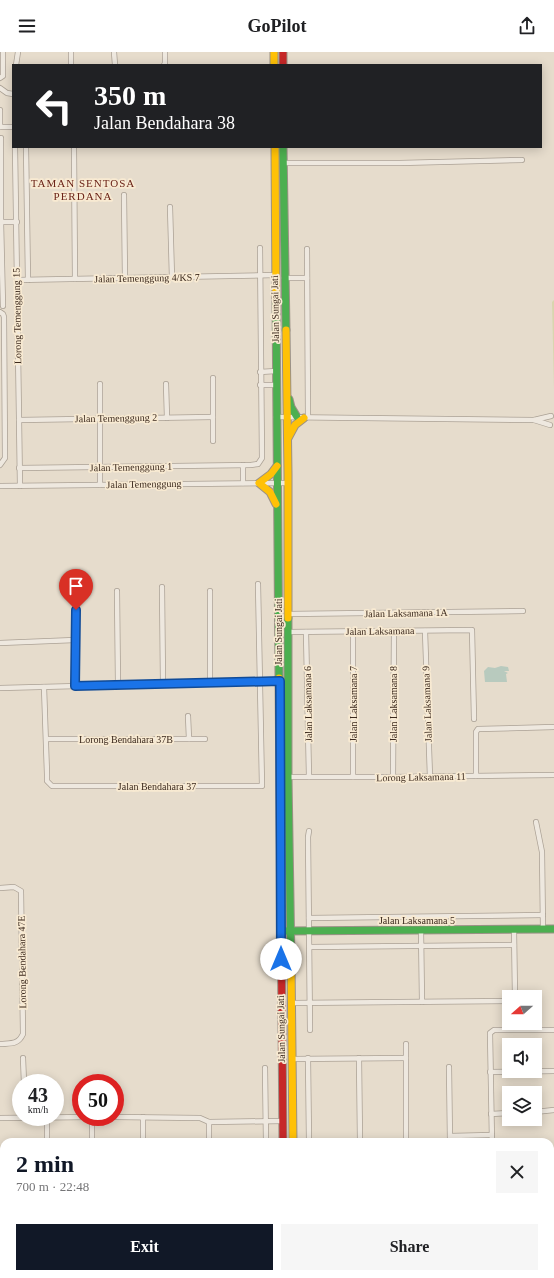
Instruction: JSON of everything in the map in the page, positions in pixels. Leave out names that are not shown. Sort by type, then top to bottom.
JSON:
[{"type":"main road","points":[[274,52],[274,64]]},
{"type":"main road","points":[[283,52],[283,64]]},
{"type":"main road","name":"Jalan Sungai Jati","points":[[275,148],[283,1138]]},
{"type":"main road","name":"Jalan Sungai Jati","points":[[283,148],[284,278],[288,438],[288,777],[293,1138]]},
{"type":"main road","points":[[286,385],[291,407],[303,417],[295,425],[288,438]]},
{"type":"main road","points":[[277,466],[259,483],[270,492],[278,506]]},
{"type":"main road","points":[[290,917],[296,927],[308,931]]},
{"type":"main road","name":"Jalan Laksamana 5","points":[[281,931],[554,929]]},
{"type":"main road","points":[[290,948],[295,938],[308,931]]},
{"type":"street","points":[[2,77],[3,52]]},
{"type":"street","points":[[16,64],[18,52]]},
{"type":"street","points":[[71,52],[71,64]]},
{"type":"street","points":[[114,52],[115,64]]},
{"type":"street","points":[[164,64],[165,52]]},
{"type":"street","points":[[0,88],[12,94]]},
{"type":"street","points":[[0,110],[0,127],[12,127]]},
{"type":"street","points":[[1,138],[0,222],[3,306]]},
{"type":"street","name":"Lorong Temenggung 15","points":[[15,148],[20,486]]},
{"type":"street","points":[[26,148],[28,280]]},
{"type":"street","points":[[74,149],[75,280]]},
{"type":"street","points":[[283,163],[400,163],[522,160]]},
{"type":"street","points":[[124,195],[125,279]]},
{"type":"street","points":[[170,207],[172,278]]},
{"type":"street","points":[[0,222],[17,222]]},
{"type":"street","name":"Jalan Temenggung 1","points":[[19,468],[243,468],[258,464],[262,458],[260,385],[260,248]]},
{"type":"street","points":[[303,417],[307,249]]},
{"type":"street","name":"Jalan Temenggung 4/KS 7","points":[[17,280],[276,275]]},
{"type":"street","points":[[284,278],[307,278]]},
{"type":"street","points":[[0,312],[4,317],[5,458],[0,465]]},
{"type":"street","points":[[260,372],[276,371]]},
{"type":"street","points":[[213,378],[213,441]]},
{"type":"street","points":[[100,384],[100,485]]},
{"type":"street","points":[[166,384],[167,418]]},
{"type":"street","points":[[260,385],[276,385]]},
{"type":"street","points":[[276,417],[534,420],[551,416]]},
{"type":"street","name":"Jalan Temenggung 2","points":[[19,420],[213,417]]},
{"type":"street","points":[[534,420],[550,425]]},
{"type":"street","points":[[243,468],[243,483]]},
{"type":"street","name":"Jalan Temenggung","points":[[0,486],[288,483]]},
{"type":"street","points":[[258,584],[260,682]]},
{"type":"street","points":[[162,587],[163,684]]},
{"type":"street","points":[[210,590],[210,683]]},
{"type":"street","points":[[117,591],[118,685]]},
{"type":"street","points":[[75,686],[76,593]]},
{"type":"street","name":"Jalan Laksamana 1A","points":[[288,614],[523,611]]},
{"type":"street","name":"Jalan Laksamana 9","points":[[425,630],[430,777]]},
{"type":"street","name":"Jalan Laksamana","points":[[288,632],[472,630],[474,719]]},
{"type":"street","name":"Jalan Laksamana 7","points":[[353,631],[353,777]]},
{"type":"street","name":"Jalan Laksamana 8","points":[[392,777],[394,631]]},
{"type":"street","name":"Jalan Laksamana 6","points":[[306,632],[309,777]]},
{"type":"street","points":[[0,643],[75,640]]},
{"type":"street","points":[[0,688],[280,681]]},
{"type":"street","name":"Jalan Bendahara 37","points":[[47,739],[47,781],[52,786],[262,786],[260,682]]},
{"type":"street","points":[[44,687],[45,733],[47,739]]},
{"type":"street","points":[[188,716],[189,739]]},
{"type":"street","points":[[476,776],[476,732],[478,729],[554,727]]},
{"type":"street","name":"Lorong Bendahara 37B","points":[[47,739],[205,739]]},
{"type":"street","name":"Lorong Laksamana 11","points":[[288,777],[554,775]]},
{"type":"street","points":[[536,822],[542,852],[543,929]]},
{"type":"street","points":[[309,831],[310,918],[308,931],[310,947],[310,1030]]},
{"type":"street","name":"Lorong Bendahara 47E","points":[[0,888],[14,887],[21,891],[23,1034],[20,1040],[15,1043],[0,1044]]},
{"type":"street","name":"Jalan Laksamana 5","points":[[310,918],[543,916]]},
{"type":"street","points":[[421,930],[422,1002]]},
{"type":"street","points":[[514,930],[514,990]]},
{"type":"street","points":[[310,947],[514,945]]},
{"type":"street","points":[[291,1003],[502,1001]]},
{"type":"street","points":[[449,1067],[450,1136],[492,1135],[490,1033],[492,1031],[554,1030]]},
{"type":"street","points":[[406,1044],[406,1138]]},
{"type":"street","points":[[23,1058],[24,1074]]},
{"type":"street","points":[[308,1058],[309,1138]]},
{"type":"street","points":[[359,1058],[360,1138]]},
{"type":"street","points":[[292,1059],[406,1058]]},
{"type":"street","points":[[266,1068],[266,1138]]},
{"type":"street","points":[[490,1072],[554,1072]]},
{"type":"street","points":[[542,1111],[554,1110]]},
{"type":"street","points":[[491,1114],[502,1113]]},
{"type":"street","points":[[143,1116],[143,1138]]},
{"type":"street","points":[[124,1117],[200,1118],[208,1121],[282,1121]]},
{"type":"street","points":[[0,1118],[12,1118]]},
{"type":"street","points":[[208,1121],[210,1138]]},
{"type":"street","points":[[46,1126],[47,1138]]},
{"type":"street","points":[[92,1126],[92,1138]]},
{"type":"shaded area","points":[[554,300],[554,390],[552,302]]},
{"type":"shaded area","points":[[501,666],[508,667],[509,671],[504,671],[508,673],[506,674],[507,682],[485,682],[484,671],[488,667],[495,668]]},
{"type":"traffic: fast","points":[[283,148],[286,330]]},
{"type":"traffic: fast","points":[[276,298],[279,678]]},
{"type":"traffic: fast","points":[[289,399],[291,407],[297,417]]},
{"type":"traffic: fast","points":[[288,618],[288,777],[291,961]]},
{"type":"traffic: fast","points":[[286,931],[554,929]]},
{"type":"traffic: slow","points":[[274,52],[274,64]]},
{"type":"traffic: slow","points":[[275,148],[276,298]]},
{"type":"traffic: slow","points":[[286,330],[288,618]]},
{"type":"traffic: slow","points":[[288,438],[295,425],[304,418]]},
{"type":"traffic: slow","points":[[276,504],[270,492],[259,483],[271,474],[277,466]]},
{"type":"traffic: slow","points":[[279,678],[281,906]]},
{"type":"traffic: slow","points":[[291,961],[293,1138]]},
{"type":"traffic: jam","points":[[283,52],[283,64]]},
{"type":"traffic: jam","points":[[281,906],[283,1138]]},
{"type":"district","name":"TAMAN SENTOSA PERDANA","points":[[83,189]]},
{"type":"route","points":[[76,610],[75,686],[280,681],[281,959]]}]
